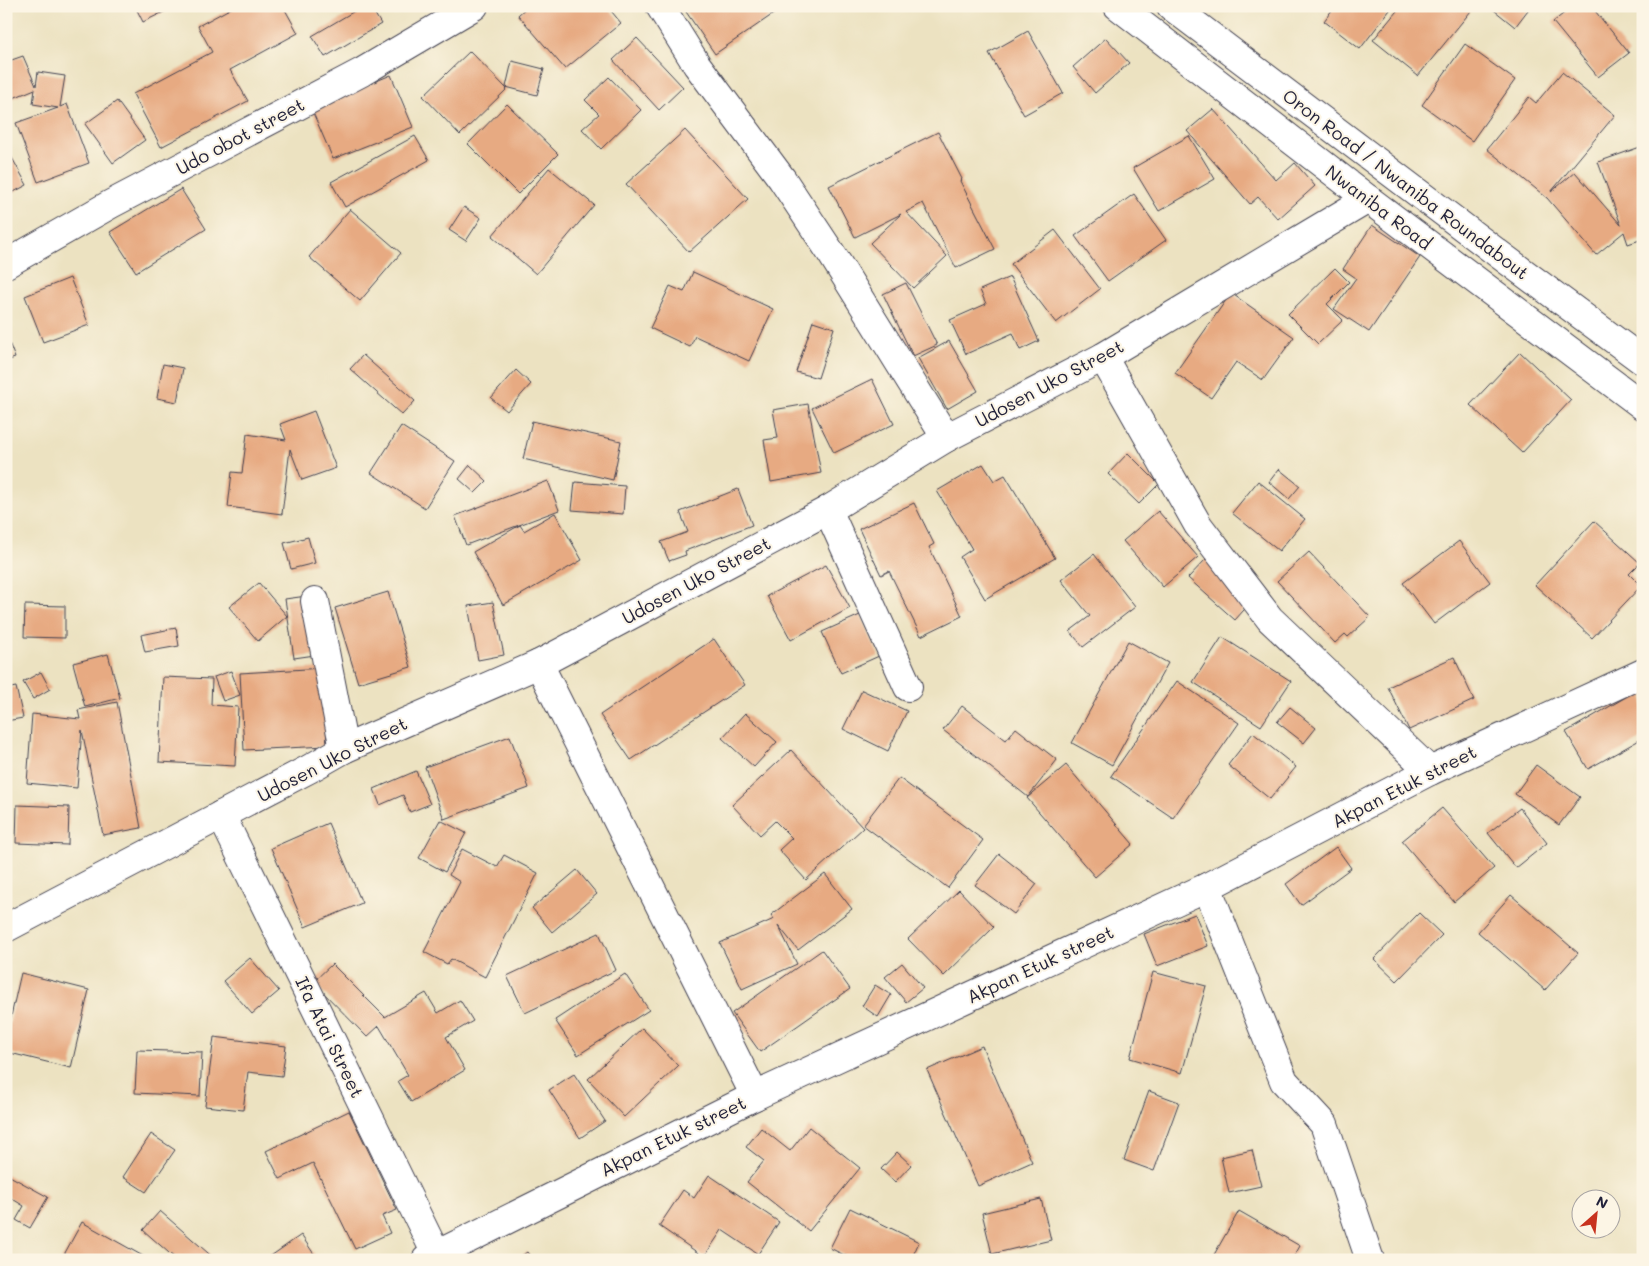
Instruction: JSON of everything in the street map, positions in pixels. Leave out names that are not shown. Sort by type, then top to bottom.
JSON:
[{"type":"street","name":"Udo obot street","points":[[6,264],[111,204],[362,72],[474,6]]},
{"type":"street","points":[[660,6],[697,65],[782,179],[828,248],[946,438]]},
{"type":"street","name":"Nwaniba Road","points":[[1118,6],[1368,199],[1643,406]]},
{"type":"street","name":"Oron Road / Nwaniba Roundabout","points":[[1171,6],[1500,256],[1643,361]]},
{"type":"street","name":"Udosen Uko Street","points":[[6,928],[344,749],[539,664],[828,510],[946,438],[1103,357],[1368,199]]},
{"type":"street","points":[[1103,357],[1198,525],[1270,619],[1430,771]]},
{"type":"street","points":[[828,510],[908,687]]},
{"type":"street","points":[[315,601],[344,749]]},
{"type":"street","points":[[539,664],[755,1096]]},
{"type":"street","name":"Akpan Etuk street","points":[[434,1258],[755,1096],[1207,887],[1430,771],[1643,673]]},
{"type":"street","name":"Ifa Atai Street","points":[[221,815],[434,1258]]},
{"type":"street","points":[[1207,887],[1284,1081],[1324,1124],[1370,1260]]},
{"type":"building","points":[[135,6],[176,6],[143,22]]},
{"type":"building","points":[[235,6],[283,6],[298,33],[230,70],[248,101],[161,147],[133,94],[212,52],[198,26]]},
{"type":"building","points":[[363,6],[370,6],[381,24],[325,57],[312,36]]},
{"type":"building","points":[[528,6],[607,6],[621,23],[565,69],[518,15]]},
{"type":"building","points":[[682,6],[785,6],[715,54]]},
{"type":"building","points":[[1335,6],[1393,6],[1360,49],[1324,21]]},
{"type":"building","points":[[1401,6],[1465,6],[1471,11],[1418,76],[1373,40]]},
{"type":"building","points":[[1489,6],[1531,6],[1515,27]]},
{"type":"building","points":[[1573,6],[1591,6],[1629,53],[1598,77],[1553,22]]},
{"type":"building","points":[[1028,31],[1063,93],[1024,115],[989,53]]},
{"type":"building","points":[[637,38],[683,87],[659,110],[613,60]]},
{"type":"building","points":[[1106,38],[1129,63],[1095,93],[1073,67]]},
{"type":"building","points":[[1465,44],[1515,80],[1472,141],[1422,105]]},
{"type":"building","points":[[470,51],[507,89],[460,135],[423,96]]},
{"type":"building","points":[[23,56],[36,86],[38,72],[65,76],[60,107],[67,104],[89,163],[38,182],[16,123],[58,108],[33,104],[35,89],[6,101],[6,62]]},
{"type":"building","points":[[512,61],[544,69],[537,95],[506,87]]},
{"type":"building","points":[[1562,72],[1615,115],[1551,192],[1575,172],[1621,225],[1598,162],[1643,146],[1643,239],[1628,244],[1624,232],[1596,255],[1547,198],[1487,149],[1529,97],[1536,103]]},
{"type":"building","points":[[391,75],[413,127],[333,159],[311,108]]},
{"type":"building","points":[[609,77],[641,110],[601,149],[582,129],[599,114],[585,100]]},
{"type":"building","points":[[117,101],[145,140],[113,163],[85,124]]},
{"type":"building","points":[[507,104],[558,154],[518,194],[468,144]]},
{"type":"building","points":[[1213,109],[1276,180],[1295,163],[1315,186],[1278,219],[1258,197],[1250,204],[1187,131]]},
{"type":"building","points":[[685,130],[748,199],[689,252],[626,184]]},
{"type":"building","points":[[938,132],[962,179],[960,181],[995,249],[956,268],[923,203],[906,212],[947,256],[913,288],[870,243],[901,214],[855,237],[829,186]]},
{"type":"building","points":[[415,136],[429,160],[345,207],[331,182]]},
{"type":"building","points":[[1189,136],[1215,179],[1159,211],[1133,168]]},
{"type":"building","points":[[6,147],[27,185],[6,196]]},
{"type":"building","points":[[549,168],[594,205],[536,274],[492,236]]},
{"type":"building","points":[[181,189],[206,229],[136,272],[110,232]]},
{"type":"building","points":[[1134,194],[1166,240],[1108,281],[1075,236]]},
{"type":"building","points":[[464,207],[481,218],[466,241],[449,230]]},
{"type":"building","points":[[350,209],[401,253],[360,301],[309,257]]},
{"type":"building","points":[[1372,225],[1420,257],[1369,332],[1334,309],[1356,278],[1343,269]]},
{"type":"building","points":[[1055,230],[1100,289],[1056,323],[1011,264]]},
{"type":"building","points":[[1335,268],[1349,282],[1327,304],[1343,320],[1318,344],[1288,314]]},
{"type":"building","points":[[693,272],[773,309],[749,361],[695,336],[690,347],[650,328],[670,286],[684,292]]},
{"type":"building","points":[[1010,277],[1039,341],[1020,350],[1013,333],[966,354],[950,320],[986,304],[980,290]]},
{"type":"building","points":[[70,278],[89,325],[43,342],[25,296]]},
{"type":"building","points":[[906,283],[937,345],[913,356],[883,294]]},
{"type":"building","points":[[1231,293],[1294,337],[1263,380],[1236,362],[1211,398],[1175,373]]},
{"type":"building","points":[[813,321],[834,328],[818,378],[796,372]]},
{"type":"building","points":[[6,335],[15,358],[6,361]]},
{"type":"building","points":[[949,341],[978,391],[947,409],[918,358]]},
{"type":"building","points":[[1520,352],[1571,400],[1522,453],[1470,405]]},
{"type":"building","points":[[363,355],[415,401],[402,415],[350,369]]},
{"type":"building","points":[[163,364],[183,368],[177,402],[157,398]]},
{"type":"building","points":[[516,370],[531,384],[507,411],[491,398]]},
{"type":"building","points":[[872,379],[894,424],[834,453],[812,408]]},
{"type":"building","points":[[808,404],[821,473],[771,482],[764,440],[778,438],[773,410]]},
{"type":"building","points":[[314,411],[336,468],[302,480],[290,449],[282,514],[228,507],[232,472],[242,473],[247,434],[286,440],[280,424]]},
{"type":"building","points":[[532,421],[621,441],[613,480],[523,459]]},
{"type":"building","points":[[401,426],[455,461],[425,508],[371,473]]},
{"type":"building","points":[[1128,453],[1159,484],[1139,504],[1108,474]]},
{"type":"building","points":[[983,464],[994,481],[1005,475],[1055,558],[985,599],[960,557],[972,549],[937,491]]},
{"type":"building","points":[[470,465],[487,481],[475,493],[459,479]]},
{"type":"building","points":[[1279,469],[1300,486],[1289,499],[1269,482]]},
{"type":"building","points":[[548,481],[559,510],[466,545],[455,516]]},
{"type":"building","points":[[1258,481],[1305,519],[1279,551],[1232,513]]},
{"type":"building","points":[[575,482],[625,486],[623,514],[572,510]]},
{"type":"building","points":[[738,489],[752,525],[685,551],[686,555],[669,561],[661,542],[688,532],[680,512]]},
{"type":"building","points":[[914,503],[934,544],[929,547],[962,616],[921,636],[889,571],[881,575],[859,529]]},
{"type":"building","points":[[1158,511],[1198,557],[1163,587],[1123,541]]},
{"type":"building","points":[[555,513],[582,560],[503,605],[473,552],[520,525],[524,531]]},
{"type":"building","points":[[1594,521],[1640,563],[1629,574],[1641,586],[1592,638],[1535,585]]},
{"type":"building","points":[[308,537],[315,563],[291,569],[284,543]]},
{"type":"building","points":[[1459,541],[1490,582],[1434,624],[1403,583]]},
{"type":"building","points":[[1309,552],[1370,617],[1348,637],[1345,634],[1335,643],[1277,581]]},
{"type":"building","points":[[1094,554],[1135,607],[1083,647],[1070,631],[1090,616],[1061,580]]},
{"type":"building","points":[[1206,559],[1252,601],[1235,620],[1188,578]]},
{"type":"building","points":[[826,565],[850,608],[791,640],[767,596]]},
{"type":"building","points":[[259,583],[287,616],[258,641],[229,607]]},
{"type":"building","points":[[388,592],[411,667],[358,683],[335,608]]},
{"type":"building","points":[[314,595],[322,654],[294,658],[285,599]]},
{"type":"building","points":[[493,602],[504,655],[478,660],[468,606]]},
{"type":"building","points":[[25,605],[65,606],[65,638],[24,637]]},
{"type":"building","points":[[860,615],[879,656],[841,673],[822,632]]},
{"type":"building","points":[[176,628],[179,646],[145,652],[141,635]]},
{"type":"building","points":[[1222,637],[1291,681],[1261,726],[1193,682]]},
{"type":"building","points":[[714,639],[745,685],[631,760],[600,715]]},
{"type":"building","points":[[1128,641],[1168,663],[1112,765],[1072,743]]},
{"type":"building","points":[[108,654],[120,698],[85,707],[73,663]]},
{"type":"building","points":[[1454,657],[1474,700],[1409,730],[1388,687]]},
{"type":"building","points":[[323,668],[327,746],[244,750],[240,673]]},
{"type":"building","points":[[231,671],[240,695],[223,701],[214,677]]},
{"type":"building","points":[[41,672],[50,689],[33,699],[23,682]]},
{"type":"building","points":[[163,677],[212,679],[211,705],[238,707],[235,766],[159,762]]},
{"type":"building","points":[[1177,681],[1239,723],[1173,818],[1111,776]]},
{"type":"building","points":[[16,687],[23,718],[6,721],[6,689]]},
{"type":"building","points":[[1643,687],[1643,738],[1588,769],[1566,732]]},
{"type":"building","points":[[862,690],[907,711],[888,751],[843,729]]},
{"type":"building","points":[[117,702],[141,828],[103,835],[82,730],[77,788],[27,783],[32,714],[80,719],[78,710]]},
{"type":"building","points":[[962,706],[1006,740],[1016,728],[1057,760],[1028,797],[943,730]]},
{"type":"building","points":[[1290,707],[1316,728],[1304,743],[1277,722]]},
{"type":"building","points":[[745,713],[777,742],[754,767],[722,738]]},
{"type":"building","points":[[1253,733],[1296,767],[1270,799],[1228,765]]},
{"type":"building","points":[[510,736],[529,788],[444,819],[425,767]]},
{"type":"building","points":[[791,750],[863,828],[806,880],[779,850],[792,838],[775,821],[760,835],[732,805]]},
{"type":"building","points":[[1066,765],[1133,844],[1095,877],[1027,798]]},
{"type":"building","points":[[1536,765],[1580,797],[1559,825],[1515,794]]},
{"type":"building","points":[[416,771],[430,804],[410,812],[403,795],[380,805],[374,789]]},
{"type":"building","points":[[899,778],[983,840],[948,888],[863,825]]},
{"type":"building","points":[[17,805],[69,807],[68,845],[16,843]]},
{"type":"building","points":[[1442,808],[1494,868],[1454,902],[1402,841]]},
{"type":"building","points":[[1520,808],[1547,843],[1516,868],[1488,833]]},
{"type":"building","points":[[440,820],[466,833],[445,872],[419,858]]},
{"type":"building","points":[[328,823],[362,903],[305,927],[271,848]]},
{"type":"building","points":[[1336,847],[1351,868],[1301,905],[1286,884]]},
{"type":"building","points":[[462,849],[497,867],[504,855],[538,873],[485,977],[451,959],[447,964],[424,952],[460,882],[449,875]]},
{"type":"building","points":[[999,854],[1037,884],[1014,914],[975,885]]},
{"type":"building","points":[[577,870],[597,894],[552,932],[532,908]]},
{"type":"building","points":[[825,874],[852,909],[798,950],[778,925],[797,964],[742,989],[720,943],[774,919],[771,915]]},
{"type":"building","points":[[959,890],[994,927],[944,976],[908,939]]},
{"type":"building","points":[[1511,895],[1578,953],[1545,990],[1478,932]]},
{"type":"building","points":[[1419,913],[1442,935],[1397,981],[1374,959]]},
{"type":"building","points":[[1195,914],[1208,946],[1157,966],[1144,934]]},
{"type":"building","points":[[599,933],[616,970],[525,1013],[507,976]]},
{"type":"building","points":[[822,950],[850,989],[760,1052],[732,1013]]},
{"type":"building","points":[[250,958],[279,991],[252,1014],[223,981]]},
{"type":"building","points":[[902,963],[923,988],[906,1002],[885,977]]},
{"type":"building","points":[[332,964],[385,1017],[426,993],[438,1013],[460,1000],[473,1021],[446,1037],[465,1070],[411,1102],[398,1081],[408,1075],[379,1026],[367,1037],[313,982]]},
{"type":"building","points":[[1153,972],[1206,986],[1182,1073],[1130,1058]]},
{"type":"building","points":[[21,973],[89,990],[71,1068],[6,1052],[6,1038]]},
{"type":"building","points":[[625,974],[649,1010],[578,1055],[555,1020]]},
{"type":"building","points":[[875,985],[891,995],[878,1017],[862,1006]]},
{"type":"building","points":[[642,1028],[678,1066],[624,1117],[588,1079]]},
{"type":"building","points":[[214,1037],[286,1046],[282,1076],[248,1072],[243,1110],[205,1106]]},
{"type":"building","points":[[982,1046],[1032,1162],[978,1186],[927,1070]]},
{"type":"building","points":[[137,1050],[202,1052],[200,1096],[135,1093]]},
{"type":"building","points":[[574,1074],[605,1121],[580,1138],[549,1090]]},
{"type":"building","points":[[1149,1091],[1179,1102],[1154,1171],[1124,1160]]},
{"type":"building","points":[[349,1111],[397,1210],[382,1216],[390,1233],[355,1249],[313,1163],[280,1179],[266,1151]]},
{"type":"building","points":[[809,1127],[860,1168],[809,1231],[747,1182],[764,1161],[746,1147],[761,1128],[790,1151]]},
{"type":"building","points":[[151,1134],[175,1150],[146,1192],[123,1177]]},
{"type":"building","points":[[1252,1150],[1261,1186],[1229,1193],[1221,1157]]},
{"type":"building","points":[[897,1152],[911,1165],[895,1182],[881,1169]]},
{"type":"building","points":[[6,1174],[48,1197],[30,1228],[16,1220],[24,1206],[6,1195]]},
{"type":"building","points":[[709,1175],[779,1222],[758,1254],[722,1230],[704,1257],[659,1226],[683,1190],[694,1198]]},
{"type":"building","points":[[1041,1199],[1051,1240],[992,1254],[982,1213]]},
{"type":"building","points":[[850,1208],[919,1242],[911,1260],[854,1260],[830,1248]]},
{"type":"building","points":[[160,1211],[216,1260],[177,1260],[143,1230]]},
{"type":"building","points":[[1239,1211],[1300,1246],[1292,1260],[1275,1260],[1271,1258],[1270,1260],[1211,1260]]},
{"type":"building","points":[[82,1222],[150,1260],[61,1260]]},
{"type":"building","points":[[301,1235],[318,1260],[269,1260],[268,1258]]},
{"type":"building","points":[[527,1252],[533,1260],[516,1260]]}]
